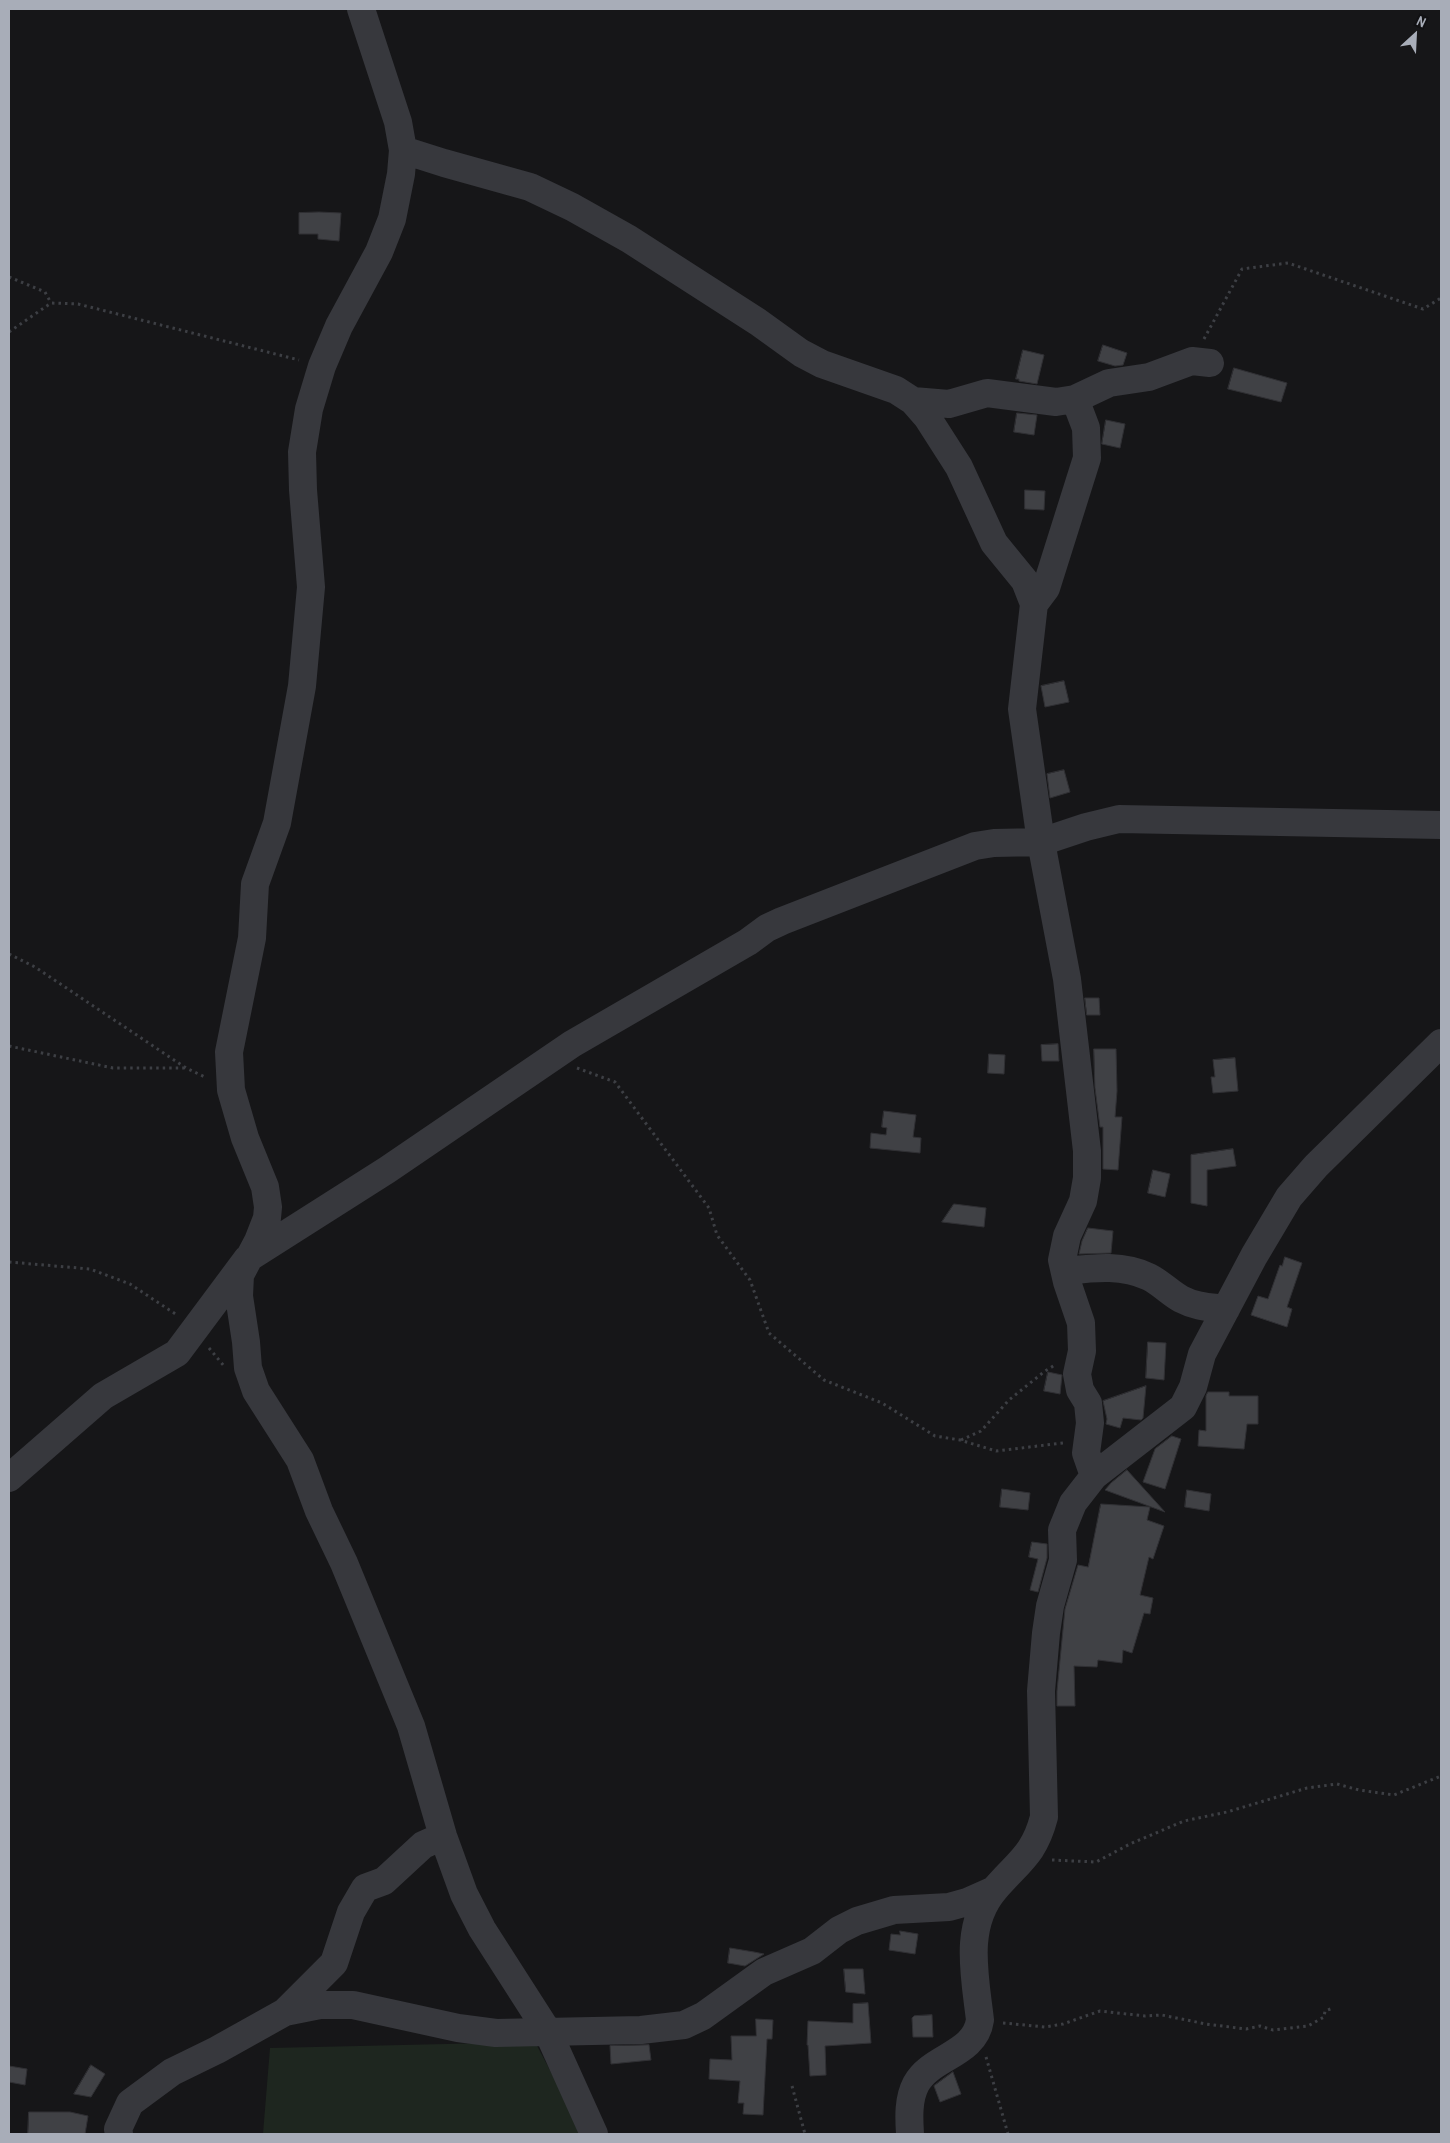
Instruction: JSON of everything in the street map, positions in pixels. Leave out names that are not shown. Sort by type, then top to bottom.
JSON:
[{"type":"street","points":[[9,1478],[103,1396],[177,1353],[247,1259],[258,1241],[267,1218],[268,1207],[265,1186],[245,1138],[231,1090],[229,1052],[252,938],[255,884],[277,823],[302,686],[311,587],[302,490],[302,452],[309,409],[322,366],[339,326],[379,252],[392,219],[398,193],[403,150],[398,122],[361,9]]},
{"type":"street","points":[[403,150],[530,187],[572,207],[644,248],[758,322],[800,354],[822,364],[896,390],[913,400],[927,417],[959,467],[994,543],[1025,581],[1034,604],[1022,709],[1041,842],[1067,979],[1087,1151],[1087,1178],[1083,1201],[1067,1236],[1062,1260],[1082,1323],[1082,1351],[1077,1374],[1080,1390],[1088,1402],[1090,1423],[1086,1453],[1094,1476]]},
{"type":"street","points":[[913,400],[949,404],[987,393],[1056,402],[1075,399],[1109,383],[1149,377],[1201,362]]},
{"type":"street","points":[[1034,604],[1046,588],[1088,458],[1086,428],[1075,399]]},
{"type":"street","points":[[594,2134],[548,2032],[482,1929],[464,1894],[443,1836],[411,1726],[344,1563],[319,1511],[300,1460],[256,1391],[248,1368],[239,1296],[240,1275],[247,1259],[387,1170],[572,1044],[748,942],[767,928],[975,846],[994,843],[1041,842],[1086,827],[1119,819],[1441,825]]},
{"type":"street","points":[[910,2134],[910,2102],[915,2086],[923,2074],[934,2064],[961,2049],[977,2029],[973,1963],[975,1929],[986,1901],[1036,1843],[1044,1817],[1041,1690],[1050,1606],[1064,1560],[1062,1530],[1073,1502],[1094,1476],[1183,1407],[1193,1387],[1202,1354],[1254,1256],[1289,1197],[1316,1166],[1441,1043]]},
{"type":"street","points":[[1065,1271],[1102,1267],[1124,1269],[1148,1277],[1181,1298],[1200,1306],[1226,1309]]},
{"type":"street","points":[[119,2134],[118,2129],[130,2103],[172,2072],[218,2050],[285,2012],[334,1963],[350,1912],[365,1888],[384,1880],[423,1845],[443,1836]]},
{"type":"street","points":[[285,2012],[320,2005],[354,2005],[458,2028],[496,2033],[641,2030],[684,2025],[703,2016],[764,1972],[812,1951],[857,1920],[894,1910],[949,1907],[967,1902],[994,1890]]},
{"type":"path","points":[[1201,362],[1242,269],[1288,263],[1423,309],[1441,298]]},
{"type":"path","points":[[9,277],[45,292],[51,303]]},
{"type":"path","points":[[9,332],[51,303],[78,304],[322,366]]},
{"type":"path","points":[[9,954],[35,967],[186,1068],[231,1090]]},
{"type":"path","points":[[9,1046],[113,1068],[186,1068]]},
{"type":"path","points":[[576,1068],[615,1082],[709,1208],[717,1235],[750,1280],[769,1333],[824,1380],[882,1403],[935,1436],[960,1440],[996,1451],[1087,1442]]},
{"type":"path","points":[[9,1262],[90,1269],[130,1284],[171,1311],[194,1330],[228,1370]]},
{"type":"path","points":[[960,1440],[981,1431],[1009,1400],[1045,1371],[1082,1351]]},
{"type":"path","points":[[1024,1859],[1096,1862],[1130,1844],[1184,1821],[1227,1812],[1307,1788],[1337,1784],[1358,1790],[1394,1796],[1441,1776]]},
{"type":"path","points":[[1008,2134],[977,2029],[1045,2027],[1063,2024],[1100,2011],[1145,2016],[1162,2015],[1206,2024],[1246,2029],[1260,2026],[1274,2030],[1308,2026],[1324,2017],[1325,2011],[1333,2008]]},
{"type":"path","points":[[792,2086],[804,2134]]},
{"type":"shaded area","points":[[535,2042],[584,2134],[263,2134],[270,2048]]},
{"type":"building","points":[[299,213],[341,213],[339,241],[318,239],[318,234],[299,234]]},
{"type":"building","points":[[1103,345],[1127,353],[1123,365],[1115,366],[1098,361]]},
{"type":"building","points":[[1023,350],[1044,355],[1037,384],[1016,379]]},
{"type":"building","points":[[1234,368],[1287,383],[1281,402],[1228,389]]},
{"type":"building","points":[[1017,413],[1037,415],[1034,435],[1014,432]]},
{"type":"building","points":[[1106,420],[1125,424],[1120,448],[1102,444]]},
{"type":"building","points":[[1025,490],[1045,491],[1044,510],[1025,509]]},
{"type":"building","points":[[1064,681],[1069,702],[1045,707],[1041,686]]},
{"type":"building","points":[[1064,770],[1070,792],[1050,798],[1047,774]]},
{"type":"building","points":[[1085,998],[1099,998],[1100,1015],[1087,1015]]},
{"type":"building","points":[[1058,1044],[1059,1061],[1042,1061],[1041,1045]]},
{"type":"building","points":[[1094,1049],[1116,1049],[1117,1091],[1115,1117],[1122,1117],[1118,1170],[1103,1169],[1103,1127],[1100,1127],[1095,1088]]},
{"type":"building","points":[[989,1054],[1005,1055],[1004,1074],[988,1073]]},
{"type":"building","points":[[1235,1058],[1238,1091],[1213,1093],[1211,1077],[1215,1077],[1213,1060]]},
{"type":"building","points":[[884,1111],[916,1115],[913,1137],[921,1138],[920,1153],[870,1148],[871,1133],[886,1135],[887,1128],[882,1127]]},
{"type":"building","points":[[1233,1149],[1236,1166],[1207,1170],[1207,1206],[1191,1203],[1191,1155]]},
{"type":"building","points":[[1153,1170],[1170,1174],[1165,1197],[1148,1193]]},
{"type":"building","points":[[954,1204],[986,1208],[984,1227],[942,1222]]},
{"type":"building","points":[[1088,1228],[1113,1231],[1111,1253],[1079,1254]]},
{"type":"building","points":[[1285,1257],[1302,1263],[1287,1307],[1292,1309],[1287,1327],[1251,1315],[1258,1296],[1268,1299],[1280,1265],[1282,1266]]},
{"type":"building","points":[[1148,1342],[1166,1343],[1164,1380],[1146,1378]]},
{"type":"building","points":[[1048,1372],[1062,1375],[1060,1394],[1044,1391]]},
{"type":"building","points":[[1146,1386],[1143,1418],[1141,1420],[1123,1418],[1120,1428],[1106,1424],[1107,1419],[1103,1401]]},
{"type":"building","points":[[1208,1392],[1229,1392],[1229,1396],[1258,1396],[1258,1424],[1247,1424],[1244,1449],[1198,1446],[1199,1430],[1206,1431],[1206,1396]]},
{"type":"building","points":[[1172,1436],[1181,1439],[1165,1489],[1143,1482],[1155,1449]]},
{"type":"building","points":[[1127,1470],[1165,1512],[1105,1490]]},
{"type":"building","points":[[1002,1489],[1030,1493],[1028,1510],[1000,1507]]},
{"type":"building","points":[[1187,1490],[1211,1494],[1209,1511],[1185,1507]]},
{"type":"building","points":[[1101,1504],[1150,1507],[1147,1520],[1164,1526],[1153,1559],[1149,1557],[1140,1595],[1153,1598],[1150,1614],[1144,1613],[1132,1653],[1123,1650],[1122,1663],[1098,1660],[1097,1667],[1074,1666],[1075,1706],[1057,1706],[1065,1609],[1078,1565],[1088,1567]]},
{"type":"building","points":[[1032,1542],[1047,1544],[1047,1558],[1038,1592],[1030,1590],[1038,1559],[1029,1557]]},
{"type":"building","points":[[900,1931],[918,1934],[915,1954],[889,1950],[891,1934],[900,1935]]},
{"type":"building","points":[[730,1948],[764,1954],[745,1966],[728,1963]]},
{"type":"building","points":[[844,1969],[863,1969],[865,1994],[846,1992]]},
{"type":"building","points":[[868,2003],[871,2043],[825,2046],[826,2075],[810,2076],[807,2045],[808,2021],[853,2023],[853,2004]]},
{"type":"building","points":[[932,2015],[933,2037],[913,2037],[912,2018],[914,2016]]},
{"type":"building","points":[[756,2019],[773,2020],[772,2039],[767,2039],[763,2115],[743,2114],[744,2103],[738,2103],[740,2081],[709,2079],[710,2059],[732,2060],[731,2036],[756,2036]]},
{"type":"building","points":[[649,2045],[651,2060],[611,2064],[610,2046]]},
{"type":"building","points":[[91,2065],[105,2074],[91,2097],[74,2094]]},
{"type":"building","points":[[9,2066],[27,2069],[25,2085],[9,2082]]},
{"type":"building","points":[[953,2072],[961,2094],[940,2102],[934,2086]]},
{"type":"building","points":[[29,2112],[70,2112],[88,2116],[85,2134],[28,2134]]}]
